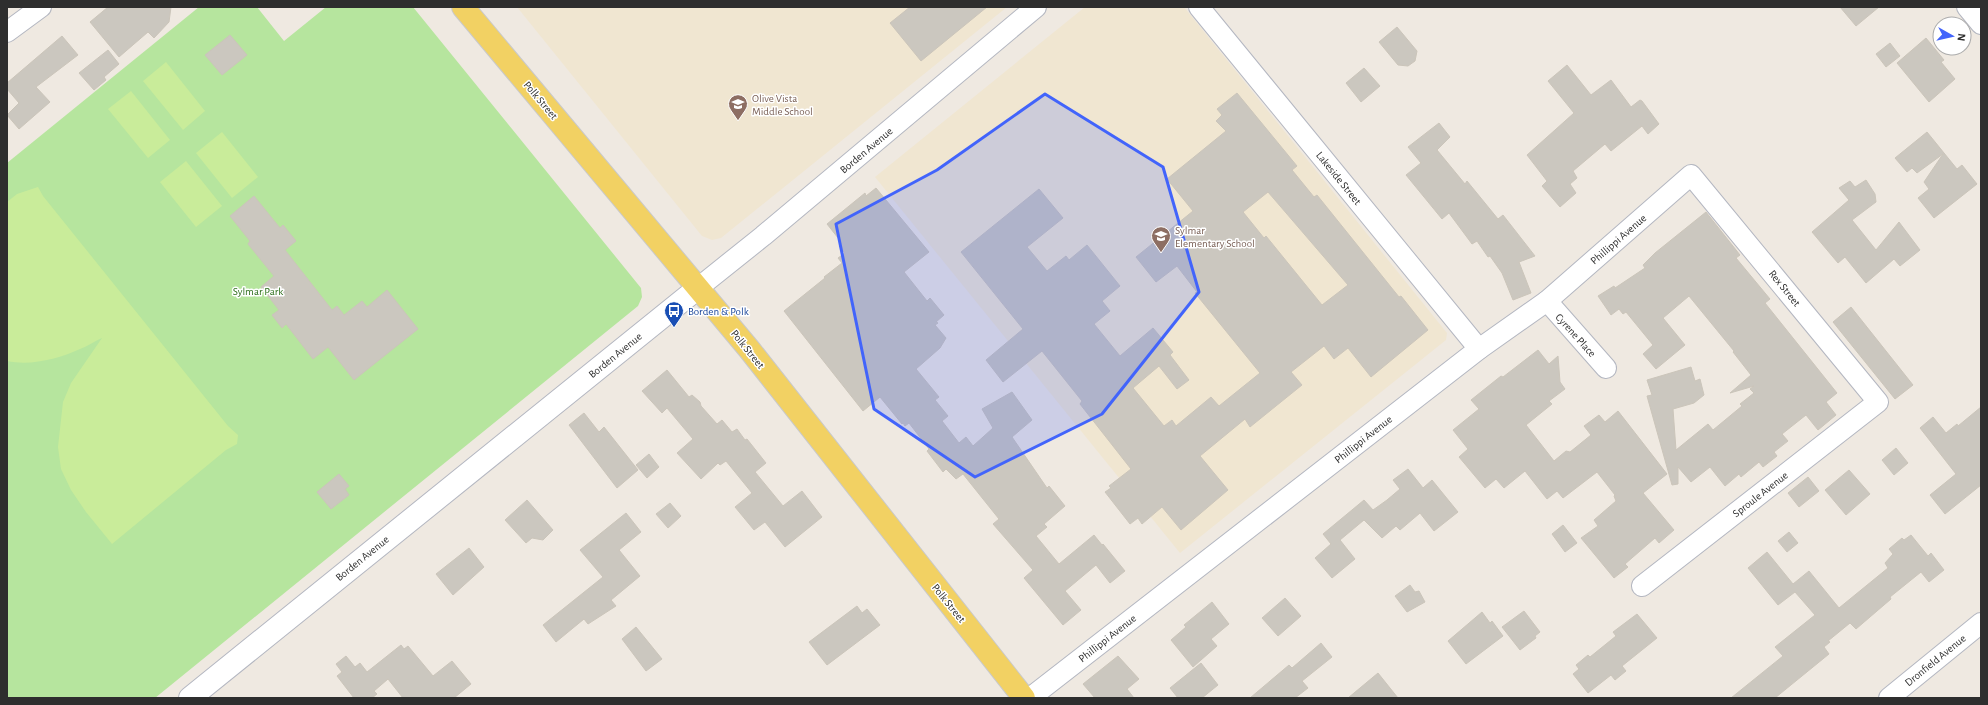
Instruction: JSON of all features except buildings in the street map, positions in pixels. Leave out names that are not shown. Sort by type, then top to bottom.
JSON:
[{"type":"main road","name":"Polk Street","points":[[462,7],[749,349],[1024,698]]},
{"type":"street","points":[[7,32],[41,7]]},
{"type":"street","name":"Borden Avenue","points":[[190,698],[764,236],[1036,7]]},
{"type":"street","name":"Lakeside Street","points":[[1199,7],[1479,349]]},
{"type":"street","points":[[1967,7],[1981,24]]},
{"type":"street","name":"Phillippi Avenue","points":[[1030,698],[1479,349],[1547,301],[1691,175]]},
{"type":"street","name":"Rex Street","points":[[1691,175],[1878,402]]},
{"type":"street","name":"Cyrene Place","points":[[1547,301],[1606,368]]},
{"type":"street","name":"Sproule Avenue","points":[[1642,586],[1878,402]]},
{"type":"street","name":"Dronfield Avenue","points":[[1889,698],[1981,623]]},
{"type":"highlighted area","points":[[1045,94],[1163,167],[1199,292],[1102,414],[975,477],[874,409],[836,224],[937,170]]},
{"type":"shaded area","name":"Olive Vista Middle School","points":[[517,7],[1007,7],[721,238],[712,240],[702,236]]},
{"type":"shaded area","name":"Sylmar Elementary School","points":[[1085,7],[1184,7],[1447,333],[1446,340],[1180,553],[875,177]]},
{"type":"green space","name":"Sylmar Park","points":[[199,7],[257,7],[284,41],[326,7],[413,7],[641,288],[642,297],[638,306],[155,698],[7,698],[7,163]]},
{"type":"green space","points":[[166,62],[205,111],[183,130],[143,81]]},
{"type":"green space","points":[[131,91],[170,140],[148,158],[108,109]]},
{"type":"green space","points":[[222,132],[258,177],[232,198],[196,153]]},
{"type":"green space","points":[[186,161],[222,206],[196,227],[160,182]]},
{"type":"green space","points":[[38,187],[43,196],[228,426],[238,435],[237,444],[226,450],[112,544],[86,512],[71,490],[61,469],[58,447],[63,402],[71,383],[102,338],[72,353],[54,359],[25,363],[7,361],[7,202],[17,194]]},
{"type":"place","name":"Olive Vista Middle School","points":[[738,121]]},
{"type":"place","name":"Sylmar Elementary School","points":[[1161,253]]},
{"type":"place","name":"Borden & Polk","points":[[674,328]]}]
